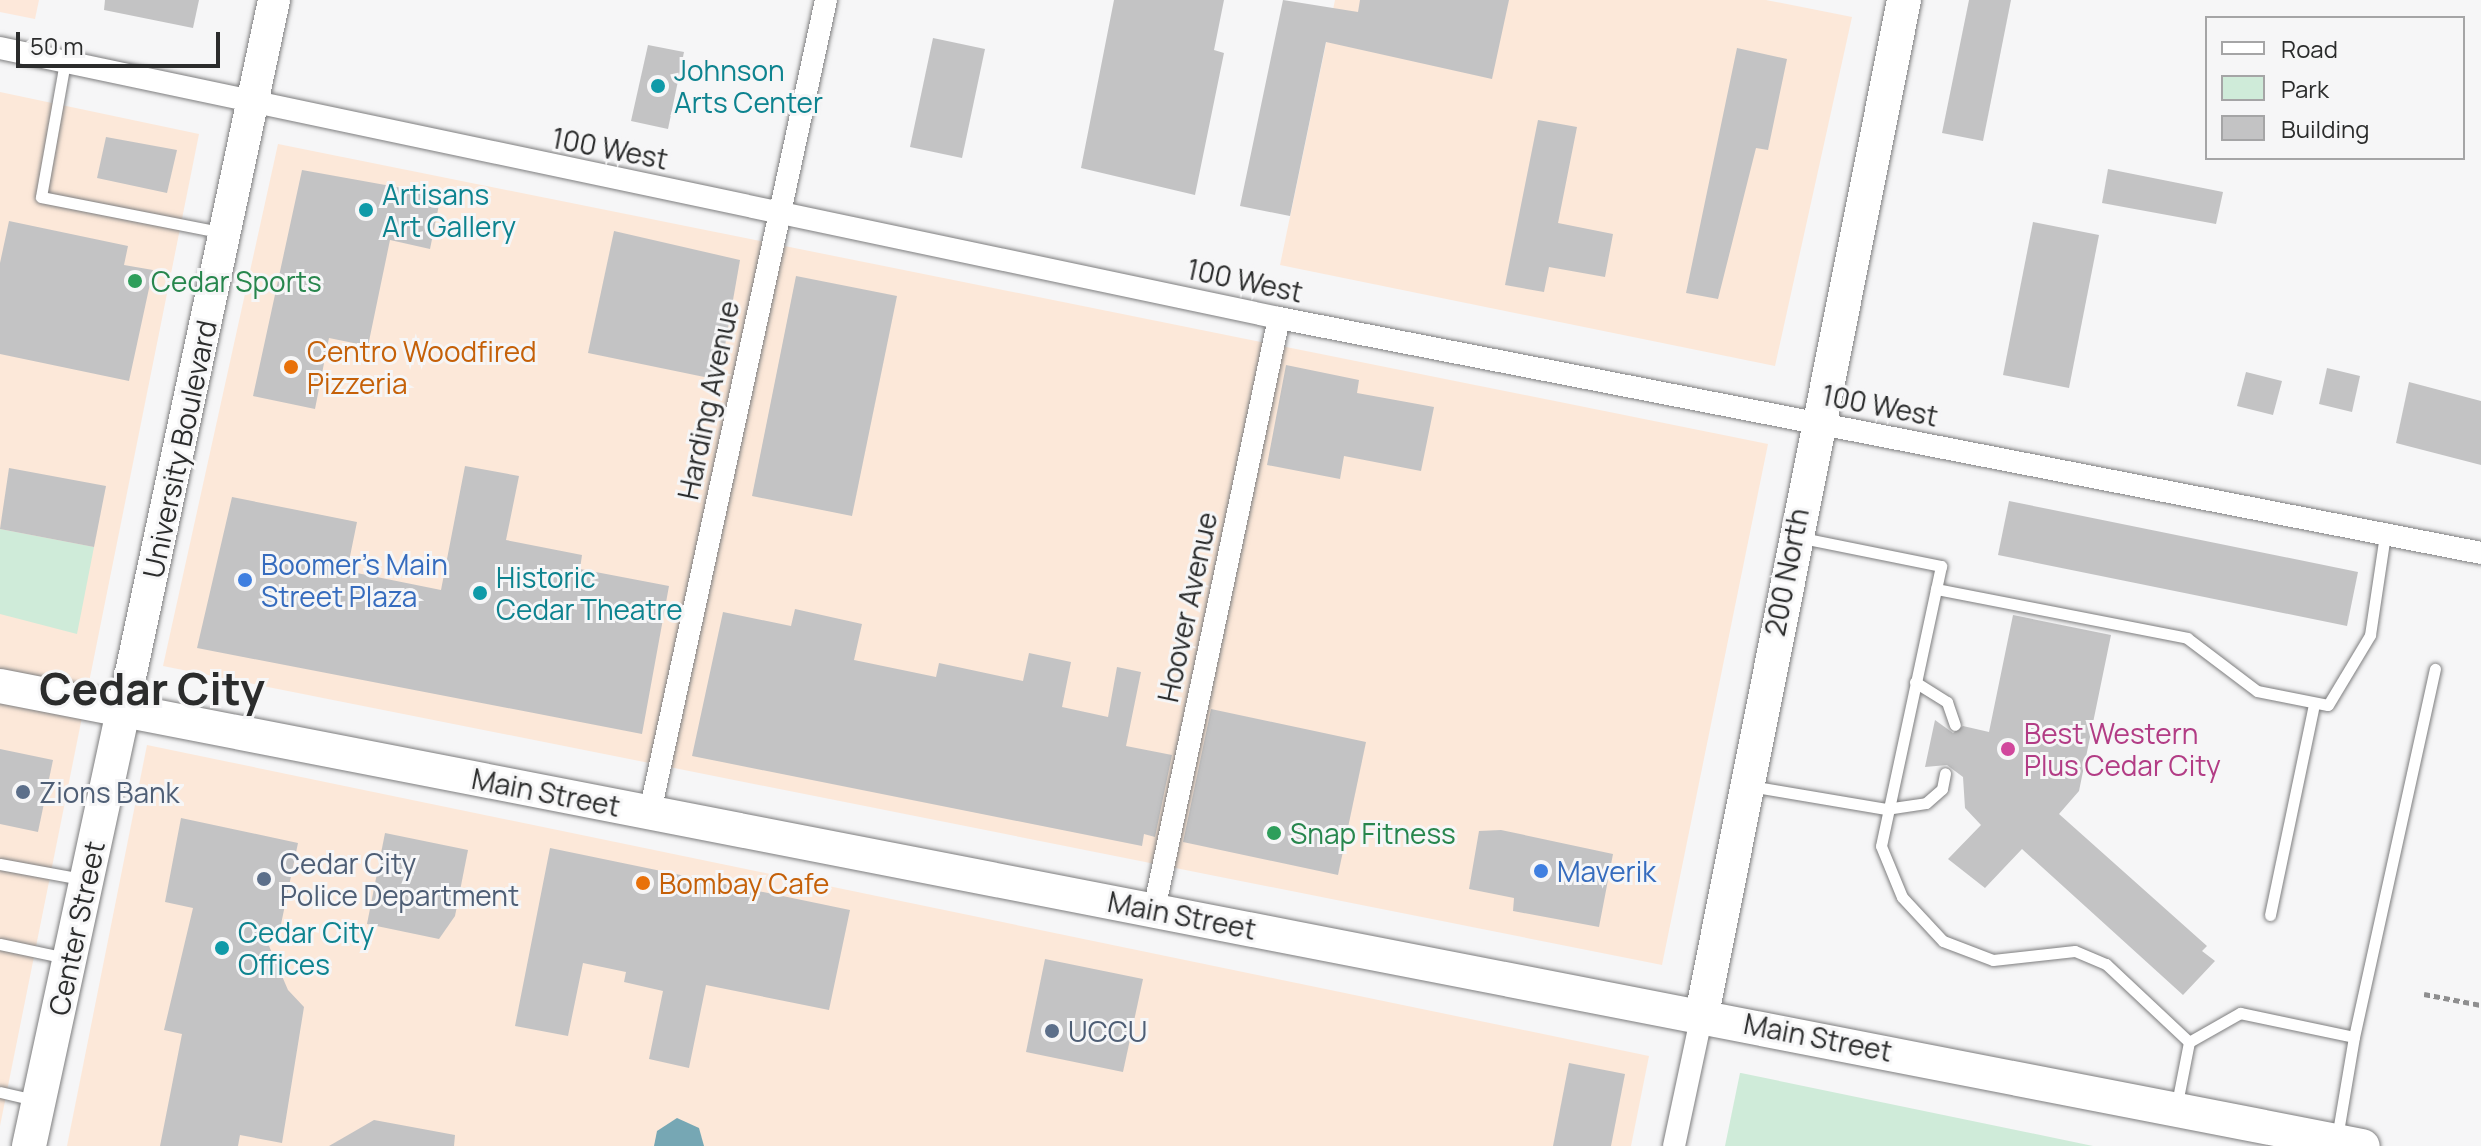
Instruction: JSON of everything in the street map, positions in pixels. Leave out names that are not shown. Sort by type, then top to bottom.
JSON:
[{"type":"main road","name":"University Boulevard","points":[[123,710],[274,0]]},
{"type":"main road","name":"200 North","points":[[1702,1014],[1815,422],[1904,0]]},
{"type":"main road","name":"Main Street","points":[[0,686],[1702,1014],[2345,1144]]},
{"type":"main road","name":"Center Street","points":[[29,1146],[123,710]]},
{"type":"street","name":"Harding Avenue","points":[[650,812],[826,0]]},
{"type":"street","name":"100 West","points":[[0,48],[1279,318],[2481,553]]},
{"type":"street","name":"Hoover Avenue","points":[[1154,910],[1279,318]]},
{"type":"street","name":"200 North","points":[[1674,1146],[1702,1014]]},
{"type":"lane","points":[[65,62],[41,197],[224,233]]},
{"type":"lane","points":[[1936,589],[2187,638],[2257,691],[2328,705],[2370,635],[2385,535]]},
{"type":"lane","points":[[1793,537],[1941,566],[1886,809],[1881,846],[1902,897],[1943,941],[1993,960],[2075,951],[2106,964],[2189,1042]]},
{"type":"lane","points":[[2345,1144],[2354,1037],[2435,669]]},
{"type":"lane","points":[[1915,682],[1947,702],[1955,725]]},
{"type":"lane","points":[[2270,915],[2314,704]]},
{"type":"lane","points":[[1746,785],[1886,809],[1926,803],[1942,789],[1945,773]]},
{"type":"lane","points":[[0,864],[86,880]]},
{"type":"lane","points":[[0,944],[70,959]]},
{"type":"lane","points":[[2175,1109],[2189,1042],[2240,1013],[2354,1037]]},
{"type":"lane","points":[[0,1092],[39,1100]]},
{"type":"path","points":[[2424,994],[2481,1005]]},
{"type":"shaded area","points":[[0,0],[39,0],[35,19],[0,12]]},
{"type":"shaded area","points":[[1335,0],[1766,0],[1852,17],[1775,366],[1280,265]]},
{"type":"shaded area","points":[[0,92],[199,134],[0,1126]]},
{"type":"shaded area","points":[[278,144],[1768,444],[1662,965],[163,666]]},
{"type":"shaded area","points":[[147,745],[1649,1056],[1631,1146],[67,1146]]},
{"type":"green space","points":[[0,529],[94,547],[77,634],[0,614]]},
{"type":"green space","points":[[1741,1073],[2093,1146],[1725,1146]]},
{"type":"water","points":[[677,1118],[699,1128],[704,1146],[654,1146],[657,1131]]},
{"type":"building","points":[[105,0],[199,0],[193,28],[104,10]]},
{"type":"building","points":[[1114,0],[1224,0],[1214,50],[1224,53],[1195,195],[1081,168]]},
{"type":"building","points":[[1283,0],[1358,12],[1360,0],[1509,0],[1492,79],[1326,42],[1290,216],[1240,206]]},
{"type":"building","points":[[1969,0],[2011,0],[1983,141],[1942,133]]},
{"type":"building","points":[[933,38],[985,49],[962,158],[910,147]]},
{"type":"building","name":"Johnson Arts Center","points":[[648,45],[684,52],[668,129],[631,121]]},
{"type":"building","points":[[1737,48],[1787,59],[1768,150],[1756,148],[1718,299],[1686,293]]},
{"type":"building","points":[[1538,120],[1577,127],[1558,223],[1613,234],[1605,277],[1549,267],[1544,292],[1505,285]]},
{"type":"building","name":"Cedar Sports","points":[[106,137],[177,150],[167,193],[97,178]]},
{"type":"building","points":[[2108,169],[2223,192],[2216,224],[2102,203]]},
{"type":"building","points":[[302,170],[441,195],[430,249],[390,240],[368,346],[329,338],[315,409],[253,396]]},
{"type":"building","points":[[9,221],[128,246],[124,265],[153,270],[129,381],[0,354],[0,263]]},
{"type":"building","points":[[2033,222],[2099,235],[2069,388],[2003,375]]},
{"type":"building","points":[[614,231],[740,260],[719,380],[588,353]]},
{"type":"building","points":[[796,276],[897,296],[852,516],[752,496]]},
{"type":"building","points":[[1286,365],[1359,380],[1357,393],[1434,407],[1421,471],[1344,456],[1340,479],[1267,465]]},
{"type":"building","points":[[2327,368],[2360,376],[2352,412],[2319,404]]},
{"type":"building","points":[[2246,372],[2282,381],[2273,415],[2237,406]]},
{"type":"building","points":[[2409,382],[2481,401],[2481,465],[2396,443]]},
{"type":"building","points":[[465,466],[519,476],[506,540],[582,555],[580,569],[669,586],[642,734],[197,648],[232,497],[357,522],[347,571],[441,590]]},
{"type":"building","points":[[9,468],[106,486],[94,547],[0,529]]},
{"type":"building","points":[[2009,501],[2358,572],[2347,626],[1998,555]]},
{"type":"building","points":[[795,609],[862,624],[854,660],[936,677],[939,663],[1023,681],[1029,653],[1071,662],[1062,707],[1108,717],[1117,667],[1141,672],[1126,746],[1172,755],[1155,837],[1144,834],[1142,846],[692,756],[723,612],[791,626]]},
{"type":"building","name":"Best Western Plus Cedar City","points":[[2013,615],[2111,635],[2079,791],[2059,814],[2207,946],[2202,951],[2215,961],[2183,995],[2022,849],[1985,888],[1948,859],[1981,825],[1965,808],[1963,777],[1947,765],[1925,767],[1935,720],[1953,733],[1963,726],[1989,732]]},
{"type":"building","points":[[1211,709],[1366,742],[1338,875],[1183,842]]},
{"type":"building","name":"Zions Bank","points":[[0,749],[53,760],[38,832],[0,824]]},
{"type":"building","name":"Cedar City Offices","points":[[181,818],[298,843],[280,929],[260,925],[288,990],[304,1007],[282,1143],[240,1135],[238,1146],[160,1146],[182,1034],[164,1030],[193,908],[165,902]]},
{"type":"building","name":"Maverik","points":[[1501,830],[1613,854],[1599,927],[1513,911],[1514,898],[1469,889],[1479,831]]},
{"type":"building","points":[[385,833],[468,850],[455,916],[439,939],[367,924]]},
{"type":"building","points":[[550,848],[850,910],[829,1010],[706,985],[689,1068],[649,1059],[663,991],[624,982],[626,972],[583,963],[568,1036],[515,1026]]},
{"type":"building","points":[[1045,959],[1143,979],[1123,1072],[1026,1052]]},
{"type":"building","points":[[1569,1063],[1625,1074],[1611,1146],[1553,1146]]},
{"type":"building","points":[[374,1120],[455,1135],[454,1146],[329,1146]]},
{"type":"place","name":"Johnson Arts Center","points":[[658,86]]},
{"type":"place","name":"Artisans Art Gallery","points":[[366,210]]},
{"type":"place","name":"Cedar Sports","points":[[135,281]]},
{"type":"place","name":"Centro Woodfired Pizzeria","points":[[291,367]]},
{"type":"place","name":"Boomer's Main Street Plaza","points":[[245,580]]},
{"type":"place","name":"Historic Cedar Theatre","points":[[480,593]]},
{"type":"place","name":"Best Western Plus Cedar City","points":[[2008,749]]},
{"type":"place","name":"Zions Bank","points":[[23,792]]},
{"type":"place","name":"Snap Fitness","points":[[1274,833]]},
{"type":"place","name":"Maverik","points":[[1541,871]]},
{"type":"place","name":"Cedar City Police Department","points":[[264,879]]},
{"type":"place","name":"Bombay Cafe","points":[[643,883]]},
{"type":"place","name":"Cedar City Offices","points":[[222,948]]},
{"type":"place","name":"UCCU","points":[[1052,1031]]},
{"type":"district","name":"Cedar City","points":[[152,688]]}]
